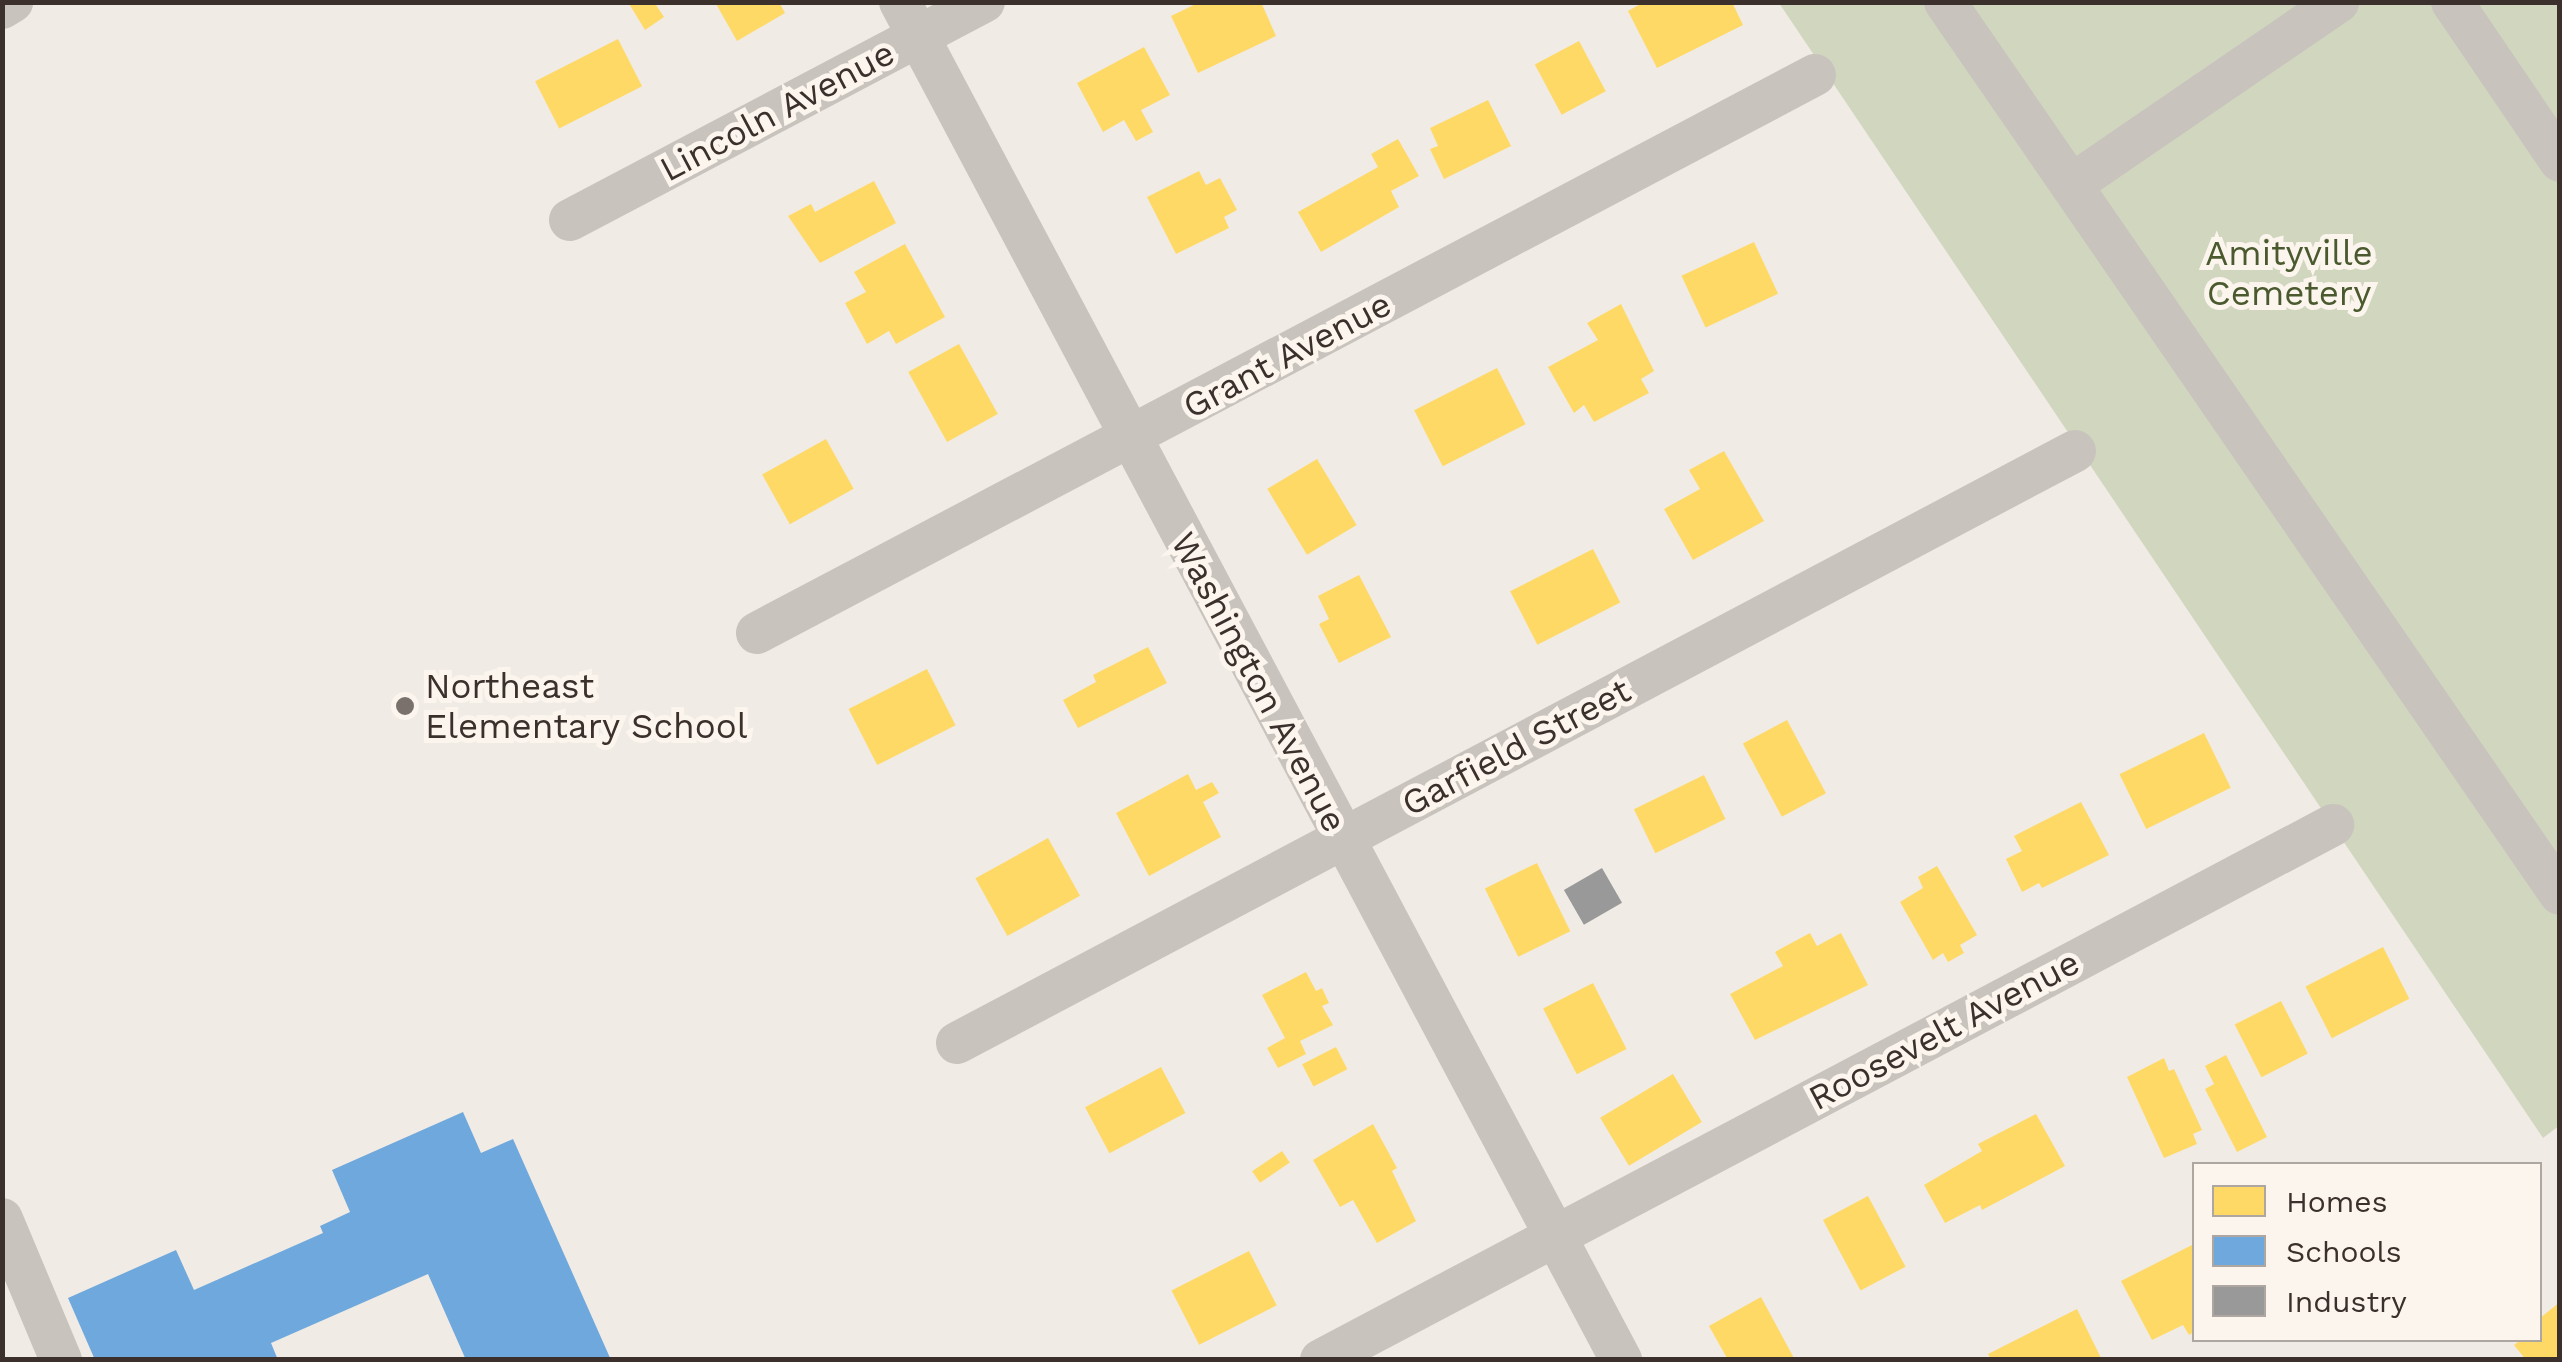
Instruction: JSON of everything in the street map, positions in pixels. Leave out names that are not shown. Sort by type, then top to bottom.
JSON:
[{"type":"street","points":[[2,8],[12,2]]},
{"type":"street","name":"Lincoln Avenue","points":[[570,220],[910,20],[984,2]]},
{"type":"street","points":[[1945,2],[2560,894]]},
{"type":"street","points":[[2071,185],[2338,2]]},
{"type":"street","points":[[2452,2],[2560,160]]},
{"type":"street","name":"Washington Avenue","points":[[910,20],[1622,1360]]},
{"type":"street","name":"Grant Avenue","points":[[757,632],[1815,75]]},
{"type":"street","name":"Garfield Street","points":[[957,1043],[2075,451]]},
{"type":"street","name":"Roosevelt Avenue","points":[[1321,1360],[2333,825]]},
{"type":"street","points":[[2,1220],[17,1287],[62,1360]]},
{"type":"green space","name":"Amityville Cemetery","points":[[1779,3],[2559,3],[2560,1125],[2543,1138]]},
{"type":"building: Homes","points":[[628,2],[654,2],[664,17],[645,30]]},
{"type":"building: Homes","points":[[715,2],[779,2],[785,13],[737,41]]},
{"type":"building: Homes","points":[[1200,2],[1261,2],[1276,36],[1198,73],[1171,16]]},
{"type":"building: Homes","points":[[1644,2],[1732,2],[1743,25],[1657,68],[1628,11]]},
{"type":"building: Homes","points":[[618,39],[642,86],[559,128],[535,81]]},
{"type":"building: Homes","points":[[1579,41],[1606,91],[1562,115],[1535,64]]},
{"type":"building: Homes","points":[[1144,47],[1170,95],[1141,110],[1153,132],[1136,141],[1124,120],[1103,132],[1077,83]]},
{"type":"building: Homes","points":[[1488,100],[1511,146],[1444,179],[1430,149],[1438,146],[1430,128]]},
{"type":"building: Homes","points":[[1398,139],[1419,176],[1391,191],[1399,207],[1321,252],[1298,212],[1378,167],[1371,154]]},
{"type":"building: Homes","points":[[1199,171],[1206,185],[1220,178],[1237,210],[1224,217],[1229,228],[1176,254],[1147,197]]},
{"type":"building: Homes","points":[[874,181],[896,223],[820,263],[788,216],[811,204],[815,212]]},
{"type":"building: Homes","points":[[1754,242],[1778,294],[1706,327],[1681,276]]},
{"type":"building: Homes","points":[[905,244],[945,317],[896,344],[889,331],[867,344],[845,303],[866,292],[854,272]]},
{"type":"building: Homes","points":[[1621,304],[1654,371],[1641,379],[1649,393],[1594,422],[1584,405],[1574,413],[1548,367],[1598,340],[1587,323]]},
{"type":"building: Homes","points":[[959,344],[998,414],[947,442],[908,372]]},
{"type":"building: Homes","points":[[1497,368],[1526,424],[1443,466],[1414,410]]},
{"type":"building: Homes","points":[[826,439],[854,489],[790,524],[762,474]]},
{"type":"building: Homes","points":[[1724,451],[1764,521],[1693,560],[1664,509],[1700,489],[1689,470]]},
{"type":"building: Homes","points":[[1317,459],[1357,525],[1307,555],[1267,489]]},
{"type":"building: Homes","points":[[1593,549],[1620,602],[1537,645],[1510,591]]},
{"type":"building: Homes","points":[[1359,575],[1391,637],[1339,663],[1319,624],[1329,619],[1318,596]]},
{"type":"building: Homes","points":[[1148,647],[1167,683],[1078,728],[1063,700],[1096,682],[1093,675]]},
{"type":"building: Homes","points":[[927,669],[956,725],[877,765],[849,709]]},
{"type":"building: Homes","points":[[1787,720],[1826,793],[1782,817],[1743,743]]},
{"type":"building: Homes","points":[[2204,733],[2231,788],[2146,829],[2120,774]]},
{"type":"building: Homes","points":[[1188,774],[1196,790],[1212,782],[1219,793],[1203,802],[1221,837],[1149,876],[1116,813]]},
{"type":"building: Homes","points":[[1704,775],[1725,819],[1655,853],[1634,809]]},
{"type":"building: Homes","points":[[2081,802],[2109,855],[2042,888],[2039,883],[2022,892],[2006,859],[2022,851],[2014,836]]},
{"type":"building: Homes","points":[[1048,838],[1080,896],[1007,936],[975,878]]},
{"type":"building: Homes","points":[[1537,863],[1570,931],[1518,957],[1485,888]]},
{"type":"building: Homes","points":[[1937,866],[1977,935],[1960,945],[1964,953],[1948,962],[1943,953],[1933,960],[1900,902],[1923,888],[1918,877]]},
{"type":"building: Homes","points":[[1810,933],[1817,946],[1841,933],[1868,985],[1755,1040],[1730,994],[1783,966],[1775,952]]},
{"type":"building: Homes","points":[[2383,947],[2409,999],[2332,1038],[2305,986]]},
{"type":"building: Homes","points":[[1306,972],[1316,991],[1322,988],[1329,1003],[1322,1006],[1333,1025],[1300,1041],[1306,1054],[1278,1068],[1267,1048],[1285,1038],[1262,995]]},
{"type":"building: Homes","points":[[1593,983],[1627,1049],[1577,1074],[1543,1008]]},
{"type":"building: Homes","points":[[2281,1001],[2308,1054],[2261,1077],[2235,1025]]},
{"type":"building: Homes","points":[[1336,1047],[1347,1069],[1313,1087],[1302,1064]]},
{"type":"building: Homes","points":[[2226,1055],[2267,1137],[2237,1152],[2205,1089],[2214,1084],[2205,1066]]},
{"type":"building: Homes","points":[[2164,1058],[2169,1071],[2174,1069],[2202,1130],[2193,1134],[2197,1144],[2164,1158],[2127,1077]]},
{"type":"building: Homes","points":[[1161,1067],[1185,1113],[1109,1153],[1085,1107]]},
{"type":"building: Homes","points":[[1673,1074],[1702,1122],[1629,1166],[1600,1118]]},
{"type":"building: Homes","points":[[2036,1114],[2065,1166],[1982,1210],[1980,1205],[1945,1223],[1924,1185],[1982,1151],[1978,1144]]},
{"type":"building: Homes","points":[[1373,1124],[1397,1168],[1392,1171],[1416,1221],[1377,1243],[1353,1200],[1340,1207],[1313,1160]]},
{"type":"building: Homes","points":[[1282,1151],[1290,1163],[1260,1183],[1252,1171]]},
{"type":"building: Homes","points":[[1868,1196],[1906,1267],[1861,1291],[1823,1220]]},
{"type":"building: Homes","points":[[2192,1245],[2192,1333],[2189,1335],[2183,1325],[2152,1340],[2121,1281]]},
{"type":"building: Homes","points":[[1249,1251],[1277,1305],[1199,1345],[1171,1290]]},
{"type":"building: Homes","points":[[1761,1297],[1795,1360],[1728,1360],[1709,1326]]},
{"type":"building: Homes","points":[[2560,1302],[2560,1360],[2526,1360],[2514,1345],[2542,1342],[2542,1316]]},
{"type":"building: Homes","points":[[2077,1309],[2102,1360],[1991,1360],[1988,1354]]},
{"type":"building: Schools","points":[[463,1112],[481,1153],[513,1139],[611,1360],[466,1360],[428,1274],[271,1343],[278,1360],[95,1360],[68,1298],[176,1250],[194,1290],[323,1233],[320,1226],[350,1212],[332,1170]]},
{"type":"building: Industry","points":[[1602,868],[1622,903],[1584,925],[1564,890]]},
{"type":"place","name":"Northeast Elementary School","points":[[405,706]]}]
